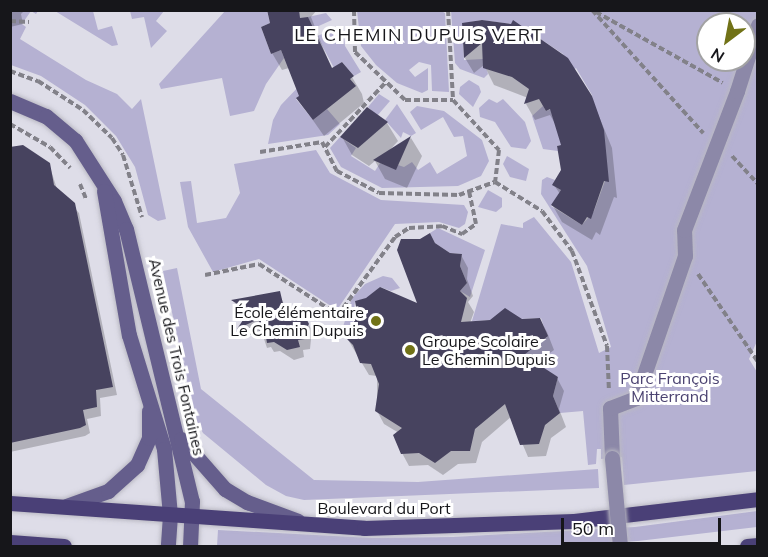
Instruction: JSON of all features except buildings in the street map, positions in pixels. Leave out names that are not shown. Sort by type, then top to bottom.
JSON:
[{"type":"main road","name":"Boulevard du Port","points":[[10,503],[314,526],[574,521],[758,500]]},
{"type":"main road","points":[[10,542],[64,546]]},
{"type":"main road","points":[[747,546],[758,545]]},
{"type":"street","points":[[620,546],[610,408],[636,398],[685,256],[684,230],[737,91],[758,25]]},
{"type":"street","name":"Avenue des Trois Fontaines","points":[[10,101],[46,116],[75,140],[103,182],[130,238],[177,434],[192,517],[190,546]]},
{"type":"street","name":"Avenue des Trois Fontaines","points":[[103,182],[129,335],[164,449],[170,515],[168,546]]},
{"type":"street","points":[[57,507],[83,502],[108,491],[137,465],[149,438],[149,399]]},
{"type":"street","points":[[177,434],[201,466],[232,494],[314,526]]},
{"type":"path","points":[[354,10],[355,52],[405,100],[453,100]]},
{"type":"path","points":[[448,10],[453,100],[499,150],[495,182]]},
{"type":"path","points":[[592,10],[737,91]]},
{"type":"path","points":[[592,10],[702,133],[718,141],[758,184]]},
{"type":"path","points":[[10,21],[29,22]]},
{"type":"path","points":[[325,147],[386,82]]},
{"type":"path","points":[[10,124],[50,147],[77,175],[88,207]]},
{"type":"path","points":[[260,152],[322,142],[337,171],[380,193],[459,195],[495,182]]},
{"type":"path","points":[[495,182],[542,211],[572,251],[607,346],[610,408]]},
{"type":"path","points":[[205,275],[259,264],[338,315],[395,237],[409,228],[442,226],[462,234],[476,224],[469,191]]},
{"type":"path","points":[[685,256],[758,362]]},
{"type":"green space","points":[[11,10],[38,11],[36,14],[31,11],[22,24],[26,27],[20,39],[86,80],[117,94],[132,109],[141,99],[166,219],[158,221],[148,215],[135,167],[116,136],[85,105],[41,76],[11,65]]},
{"type":"green space","points":[[439,10],[445,13],[449,92],[432,91],[431,65],[419,62],[409,70],[415,77],[428,68],[428,90],[422,93],[397,83],[376,65],[361,46],[357,11]]},
{"type":"green space","points":[[55,11],[93,11],[98,30],[112,26],[118,45],[112,46]]},
{"type":"green space","points":[[130,11],[164,11],[156,21],[167,31],[151,48],[144,17],[132,19]]},
{"type":"green space","points":[[225,11],[267,11],[270,23],[261,27],[271,54],[281,50],[284,58],[266,84],[254,111],[230,116],[222,78],[161,89],[159,84]]},
{"type":"green space","name":"Parc François Mitterrand","points":[[451,11],[757,11],[758,339],[749,359],[757,372],[757,471],[624,485],[622,457],[601,459],[601,449],[597,449],[596,464],[588,465],[583,411],[560,413],[553,396],[558,377],[520,358],[547,337],[541,318],[472,321],[501,224],[523,228],[523,223],[534,217],[571,262],[599,353],[611,347],[587,266],[541,194],[542,180],[547,177],[555,180],[553,185],[561,190],[551,206],[582,225],[594,211],[605,181],[592,95],[576,68],[572,71],[563,54],[536,36],[511,24],[480,20],[462,24],[464,60],[483,59],[488,74],[484,78],[460,69],[455,63]]},
{"type":"green space","points":[[326,13],[332,20],[312,29],[308,17]]},
{"type":"green space","points":[[343,26],[345,46],[361,72],[354,76],[342,62],[334,68],[317,36]]},
{"type":"green space","points":[[469,80],[479,86],[481,92],[473,107],[459,94],[460,87]]},
{"type":"green space","points":[[303,82],[308,88],[296,99],[313,120],[327,109],[340,124],[328,135],[268,144],[273,120],[281,105]]},
{"type":"green space","points":[[379,94],[390,101],[377,116],[368,107]]},
{"type":"green space","points":[[489,99],[497,103],[503,99],[525,122],[531,141],[526,149],[511,147],[495,122],[480,117],[479,108]]},
{"type":"green space","points":[[397,104],[416,133],[411,136],[403,132],[401,138],[385,120]]},
{"type":"green space","points":[[417,106],[444,111],[482,140],[489,161],[481,176],[458,186],[382,188],[341,167],[330,148],[340,137],[356,148],[351,156],[375,171],[380,163],[396,169],[398,165],[404,167],[412,162],[418,170],[430,162],[437,174],[467,156],[463,136],[454,137],[443,117],[421,130],[410,112]]},
{"type":"green space","points":[[543,106],[546,111],[555,108],[567,143],[557,146],[558,151],[543,149],[532,116]]},
{"type":"green space","points":[[316,150],[330,173],[381,200],[464,205],[468,212],[465,224],[459,228],[439,222],[395,224],[337,310],[259,259],[213,272],[188,227],[180,182],[191,181],[197,223],[226,218],[240,193],[234,164]]},
{"type":"green space","points":[[507,156],[529,169],[526,181],[510,177],[503,164]]},
{"type":"green space","points":[[488,190],[502,198],[502,207],[496,212],[478,207]]},
{"type":"green space","points":[[438,228],[485,250],[470,297],[460,291],[467,283],[460,266],[462,254],[450,253],[435,243],[430,233]]},
{"type":"green space","points":[[177,268],[201,389],[314,480],[418,482],[598,469],[599,488],[304,500],[286,496],[266,485],[203,433],[195,418],[163,271]]},
{"type":"green space","points":[[383,276],[392,278],[400,288],[391,291],[380,287],[366,299],[355,301],[352,329],[343,327],[352,298],[365,284]]},
{"type":"green space","points":[[757,511],[757,527],[638,541],[557,546],[217,546],[218,530],[372,538],[453,537],[635,527]]},
{"type":"place","name":"École élémentaire Le Chemin Dupuis","points":[[376,321]]},
{"type":"place","name":"Groupe Scolaire Le Chemin Dupuis","points":[[410,350]]},
{"type":"district","name":"LE CHEMIN DUPUIS VERT","points":[[419,35]]}]
